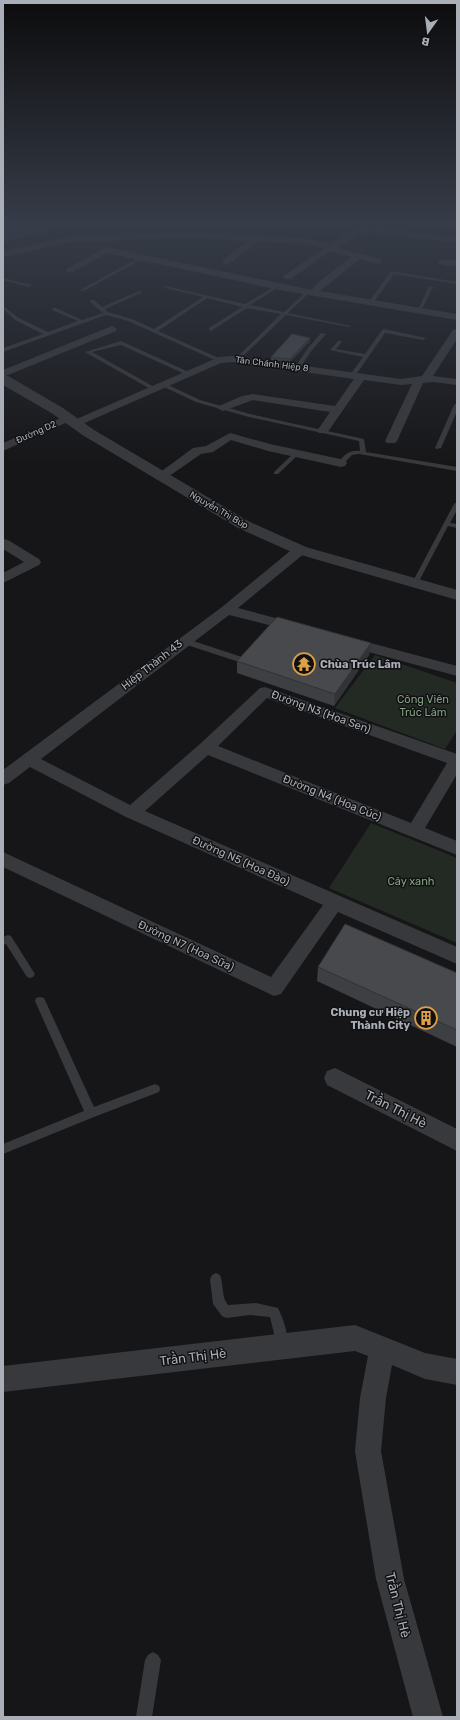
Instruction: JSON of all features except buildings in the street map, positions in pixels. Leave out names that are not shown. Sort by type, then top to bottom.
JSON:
[{"type":"street","points":[[383,304],[457,317]]},
{"type":"street","points":[[3,374],[112,329]]},
{"type":"street","points":[[391,441],[423,379],[457,332]]},
{"type":"street","name":"Tân Chánh Hiệp 8","points":[[72,421],[159,387],[219,360],[238,359],[401,382],[423,379],[457,382]]},
{"type":"street","points":[[323,432],[338,410],[357,376]]},
{"type":"street","name":"Nguyễn Thị Búp","points":[[3,379],[244,525],[300,550],[457,595]]},
{"type":"street","points":[[223,408],[246,398],[253,397],[338,410]]},
{"type":"street","name":"Đường D2","points":[[3,447],[72,421]]},
{"type":"street","points":[[161,476],[197,451],[209,449],[230,436],[296,454],[341,463]]},
{"type":"street","points":[[3,543],[34,562],[3,579]]},
{"type":"street","name":"Hiệp Thành 43","points":[[3,779],[227,610],[300,550]]},
{"type":"street","points":[[227,610],[311,632]]},
{"type":"street","points":[[334,638],[457,671]]},
{"type":"street","name":"Đường N3 (Hoa Sen)","points":[[132,813],[206,748],[265,692],[457,761]]},
{"type":"street","name":"Đường N4 (Hoa Cúc)","points":[[206,748],[457,848]]},
{"type":"street","name":"Đường N5 (Hoa Đào)","points":[[29,760],[132,813],[457,956]]},
{"type":"street","points":[[415,831],[457,761]]},
{"type":"street","name":"Đường N7 (Hoa Sữa)","points":[[3,859],[274,988],[335,902]]},
{"type":"street","name":"Trần Thị Hè","points":[[335,1078],[457,1140]]},
{"type":"street","name":"Trần Thị Hè","points":[[3,1379],[355,1338],[425,1366],[457,1372]]},
{"type":"street","name":"Trần Thị Hè","points":[[382,1349],[373,1398],[368,1451],[390,1579],[428,1717]]},
{"type":"lane","points":[[96,304],[106,313],[130,320],[219,360]]},
{"type":"lane","points":[[101,309],[112,304]]},
{"type":"lane","points":[[154,331],[195,304]]},
{"type":"lane","points":[[238,304],[349,326]]},
{"type":"lane","points":[[211,329],[249,304]]},
{"type":"lane","points":[[238,359],[296,304]]},
{"type":"lane","points":[[419,311],[422,304]]},
{"type":"lane","points":[[3,307],[18,319],[47,334]]},
{"type":"lane","points":[[54,309],[81,321]]},
{"type":"lane","points":[[3,350],[106,313]]},
{"type":"lane","points":[[357,376],[367,356],[384,331],[423,338]]},
{"type":"lane","points":[[298,367],[310,349],[323,334]]},
{"type":"lane","points":[[339,342],[333,350],[367,356]]},
{"type":"lane","points":[[189,374],[121,343],[88,352],[159,387],[198,400],[223,408],[362,440],[363,453]]},
{"type":"lane","points":[[438,448],[457,405]]},
{"type":"lane","points":[[341,463],[348,453],[353,452],[457,469]]},
{"type":"lane","points":[[276,473],[296,454]]},
{"type":"lane","points":[[415,583],[457,504]]},
{"type":"lane","points":[[446,524],[457,526]]},
{"type":"lane","points":[[184,641],[239,659]]},
{"type":"lane","points":[[3,941],[8,939],[30,974]]},
{"type":"lane","points":[[40,1001],[91,1113]]},
{"type":"lane","points":[[3,1150],[91,1113],[155,1089]]},
{"type":"lane","points":[[216,1279],[219,1304],[226,1312],[240,1309],[263,1309],[274,1312],[278,1322],[282,1347]]},
{"type":"lane","points":[[144,1717],[154,1660]]},
{"type":"green space","name":"Công Viên Trúc Lâm","points":[[375,655],[457,683],[457,730],[445,749],[335,708]]},
{"type":"green space","name":"Cây xanh","points":[[371,823],[457,858],[457,943],[329,888]]},
{"type":"place","name":"Chùa Trúc Lâm","points":[[304,664]]},
{"type":"place","name":"Chung cư Hiệp Thành City","points":[[426,1018]]}]
